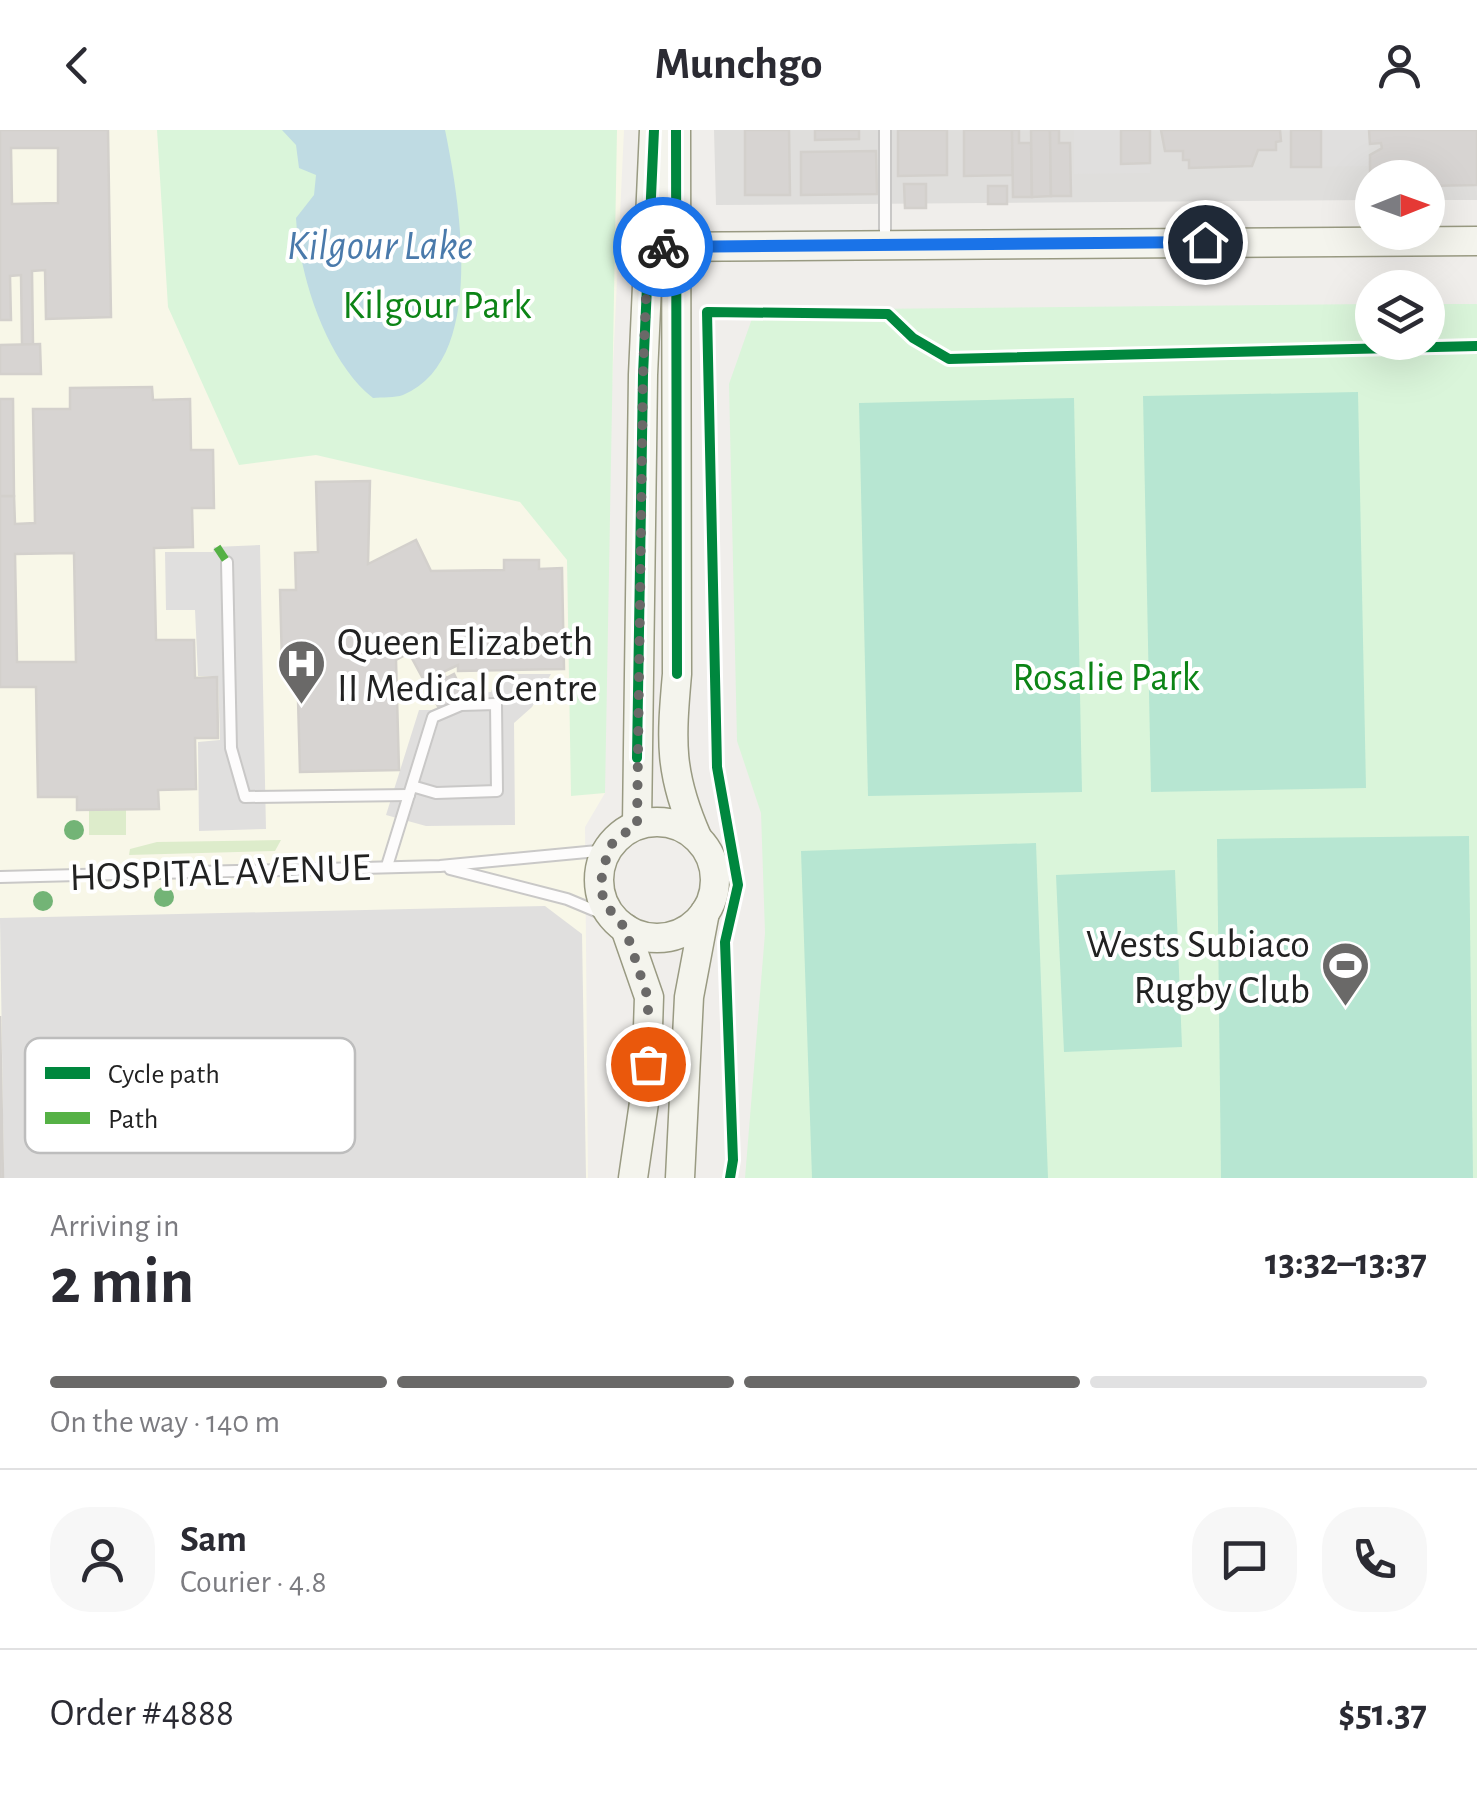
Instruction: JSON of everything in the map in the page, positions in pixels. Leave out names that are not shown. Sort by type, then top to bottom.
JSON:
[{"type":"main road","points":[[637,826],[643,375],[654,130]]},
{"type":"main road","points":[[676,130],[677,674],[672,758],[675,784],[696,837],[707,850],[715,881],[689,997],[680,1178]]},
{"type":"main road","points":[[648,247],[1477,241]]},
{"type":"main road","points":[[634,1178],[646,1088],[648,998],[620,924],[600,886],[608,850],[616,838],[637,826],[668,823],[696,837]]},
{"type":"main road","points":[[620,924],[642,936],[677,934],[705,912]]},
{"type":"lane","points":[[885,130],[885,244]]},
{"type":"lane","points":[[227,562],[231,748],[245,797],[410,790],[497,791],[496,704],[461,705],[433,717],[410,790],[387,866]]},
{"type":"lane","name":"HOSPITAL AVENUE","points":[[0,877],[440,866],[608,850]]},
{"type":"lane","name":"HOSPITAL AVENUE","points":[[440,866],[567,899],[620,924]]},
{"type":"shaded area","name":"Queen Elizabeth II Medical Centre","points":[[0,130],[624,130],[601,622],[605,793],[585,827],[588,1178],[0,1178]]},
{"type":"shaded area","points":[[714,130],[1477,130],[1477,200],[1445,200],[1445,160],[1355,160],[1355,200],[716,205]]},
{"type":"shaded area","points":[[1074,130],[1150,130],[1150,173],[1074,174]]},
{"type":"shaded area","points":[[1291,130],[1368,130],[1369,160],[1355,160],[1355,166],[1291,167]]},
{"type":"shaded area","points":[[260,545],[266,829],[199,831],[198,742],[220,740],[218,676],[198,676],[195,610],[166,610],[165,552],[213,552],[214,547]]},
{"type":"shaded area","points":[[498,674],[551,674],[532,707],[514,723],[515,825],[426,826],[386,815],[419,710],[440,710],[468,694],[491,692]]},
{"type":"shaded area","points":[[545,906],[582,934],[586,1178],[4,1178],[0,918]]},
{"type":"green space","name":"Kilgour Park","points":[[157,130],[617,130],[605,793],[571,796],[567,560],[520,502],[316,455],[239,465],[168,307]]},
{"type":"green space","name":"Rosalie Park","points":[[1355,304],[1355,360],[1445,360],[1445,304],[1477,304],[1477,1178],[745,1178],[765,933],[761,813],[737,741],[729,384],[755,310]]},
{"type":"green space","points":[[1358,392],[1366,788],[1151,792],[1143,396]]},
{"type":"green space","points":[[1074,398],[1082,792],[868,796],[859,403]]},
{"type":"green space","points":[[89,810],[126,810],[126,835],[89,835]]},
{"type":"green space","name":"Wests Subiaco Rugby Club","points":[[1469,836],[1473,1178],[1221,1178],[1217,839]]},
{"type":"green space","points":[[281,840],[275,851],[129,855],[130,849],[157,842]]},
{"type":"green space","points":[[1036,843],[1048,1178],[812,1178],[801,851]]},
{"type":"green space","points":[[1175,870],[1182,1047],[1064,1052],[1056,875]]},
{"type":"water","name":"Kilgour Lake","points":[[282,130],[445,130],[460,235],[457,314],[447,348],[430,376],[403,395],[373,398],[342,362],[318,316],[303,265],[296,218],[314,195],[316,175],[299,168],[296,145]]},
{"type":"building","points":[[0,130],[108,130],[111,317],[46,319],[45,270],[32,271],[33,344],[22,345],[21,275],[10,276],[11,320],[0,320]],"holes":[[[11,148],[58,148],[58,203],[12,204]]]},
{"type":"building","points":[[745,130],[789,130],[790,195],[745,195]]},
{"type":"building","points":[[815,130],[859,130],[859,139],[815,140]]},
{"type":"building","points":[[898,130],[947,130],[947,175],[898,176]]},
{"type":"building","points":[[964,130],[1012,130],[1013,175],[964,176]]},
{"type":"building","points":[[1012,130],[1019,130],[1019,143],[1031,143],[1032,197],[1013,197]]},
{"type":"building","points":[[1031,130],[1050,130],[1051,196],[1032,197]]},
{"type":"building","points":[[1050,130],[1059,130],[1059,143],[1070,143],[1071,196],[1051,196]]},
{"type":"building","points":[[1121,130],[1150,130],[1150,163],[1121,164]]},
{"type":"building","points":[[1161,130],[1280,130],[1281,141],[1276,142],[1276,150],[1258,150],[1252,166],[1189,168],[1183,151],[1165,151]]},
{"type":"building","points":[[1291,130],[1321,130],[1321,167],[1291,167]]},
{"type":"building","points":[[1369,130],[1477,130],[1477,185],[1445,186],[1445,160],[1370,160],[1370,155],[1382,148],[1381,143],[1370,144]]},
{"type":"building","points":[[876,151],[877,194],[801,195],[801,152]]},
{"type":"building","points":[[904,184],[926,184],[926,208],[905,208]]},
{"type":"building","points":[[988,186],[1007,186],[1007,204],[988,204]]},
{"type":"building","points":[[40,344],[41,374],[0,374],[0,345]]},
{"type":"building","points":[[152,387],[153,400],[190,399],[191,450],[213,450],[214,508],[192,508],[193,547],[154,548],[156,640],[194,640],[195,678],[217,677],[218,738],[195,738],[196,789],[158,790],[159,809],[77,810],[77,797],[38,797],[36,687],[0,687],[0,496],[14,496],[15,524],[35,523],[33,409],[70,409],[70,388]],"holes":[[[74,553],[76,662],[17,662],[15,554]]]},
{"type":"building","points":[[0,399],[13,399],[14,496],[0,496]]},
{"type":"building","points":[[370,481],[368,564],[416,540],[431,571],[504,570],[504,560],[539,560],[539,569],[562,568],[564,669],[458,671],[458,665],[443,672],[446,678],[454,674],[465,697],[440,710],[409,653],[396,660],[399,770],[300,772],[297,662],[282,663],[280,590],[296,590],[295,553],[318,552],[316,482]]},
{"type":"building","points":[[0,1016],[3,1178],[0,1178]]},
{"type":"marked path","points":[[217,547],[227,562]]},
{"type":"cycle path","points":[[637,758],[643,375],[654,130]]},
{"type":"cycle path","points":[[676,130],[677,674]]},
{"type":"cycle path","points":[[730,1178],[733,1160],[725,942],[738,885],[717,767],[707,312],[888,314],[913,338],[949,359],[1477,346]]},
{"type":"way so far","points":[[648,1064],[648,998],[625,928],[605,904],[600,886],[601,867],[608,850],[616,838],[637,826],[648,247],[663,247]]},
{"type":"place","name":"Queen Elizabeth II Medical Centre","points":[[302,706]]},
{"type":"place","name":"Wests Subiaco Rugby Club","points":[[1345,1008]]},
{"type":"route","points":[[663,247],[1205,242]]}]
